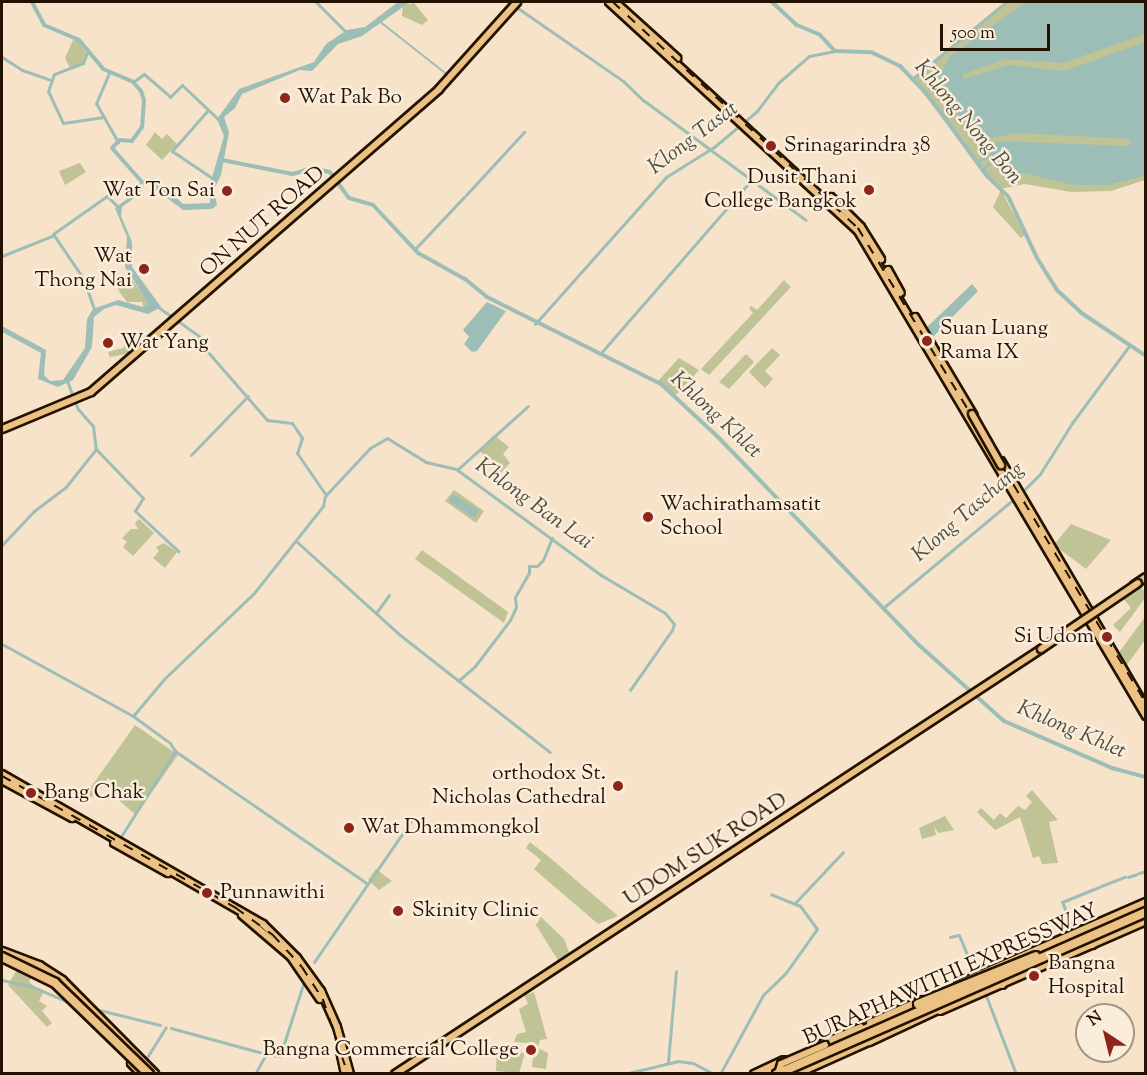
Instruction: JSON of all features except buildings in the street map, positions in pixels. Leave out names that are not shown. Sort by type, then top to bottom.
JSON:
[{"type":"highway","points":[[870,1026],[1145,914]]},
{"type":"highway","points":[[866,1040],[990,982],[1145,914]]},
{"type":"highway","points":[[779,1074],[944,1006],[1145,914]]},
{"type":"highway","name":"BURAPHAWITHI EXPRESSWAY","points":[[772,1074],[1048,952],[1145,914]]},
{"type":"highway","name":"BURAPHAWITHI EXPRESSWAY","points":[[779,1074],[1145,914]]},
{"type":"highway","points":[[1092,944],[1106,932]]},
{"type":"highway","points":[[764,1074],[918,1004],[1048,952]]},
{"type":"highway","points":[[2,954],[38,969],[69,994],[151,1074]]},
{"type":"highway","points":[[2,954],[55,983],[151,1074]]},
{"type":"highway","points":[[990,982],[1002,984]]},
{"type":"highway","points":[[69,994],[72,1003],[143,1074]]},
{"type":"main road","points":[[609,2],[745,121],[861,227],[1017,494]]},
{"type":"main road","points":[[615,2],[663,48]]},
{"type":"main road","name":"ON NUT ROAD","points":[[2,428],[75,399],[174,320],[439,88],[515,4]]},
{"type":"main road","points":[[958,395],[1073,590]]},
{"type":"main road","points":[[1038,530],[1142,704]]},
{"type":"main road","name":"UDOM SUK ROAD","points":[[1034,653],[1144,579]]},
{"type":"main road","name":"UDOM SUK ROAD","points":[[394,1074],[969,698],[1144,579]]},
{"type":"main road","points":[[1106,644],[1142,704],[1146,716]]},
{"type":"main road","points":[[2,774],[258,924],[304,971],[328,1014],[347,1074]]},
{"type":"main road","points":[[2,780],[55,807]]},
{"type":"main road","points":[[754,1074],[839,1036],[870,1026],[1146,902]]},
{"type":"main road","points":[[797,1074],[866,1040],[1092,944],[1145,914]]},
{"type":"main road","points":[[779,1074],[781,1064],[825,1045],[839,1036]]},
{"type":"main road","points":[[790,1074],[848,1050]]},
{"type":"green space","points":[[1006,2],[1145,2],[1145,180],[1111,191],[1071,192],[1025,184],[1000,189],[987,176],[912,79]]},
{"type":"green space","points":[[414,3],[428,20],[422,25],[402,16],[403,5]]},
{"type":"green space","points":[[73,40],[78,40],[87,54],[82,64],[70,68],[65,58]]},
{"type":"green space","points":[[155,132],[162,139],[167,134],[177,144],[162,160],[146,145]]},
{"type":"green space","points":[[80,163],[86,172],[65,185],[59,171]]},
{"type":"green space","points":[[1001,190],[1025,235],[1021,238],[993,207]]},
{"type":"green space","points":[[128,274],[149,304],[143,307],[142,302],[127,302],[121,294],[115,284]]},
{"type":"green space","points":[[784,280],[791,287],[709,375],[701,369],[753,313],[749,308],[751,306],[757,310]]},
{"type":"green space","points":[[130,340],[136,349],[131,353],[110,357],[108,352],[123,348]]},
{"type":"green space","points":[[772,348],[780,355],[765,371],[773,379],[765,388],[749,372]]},
{"type":"green space","points":[[746,354],[754,362],[729,389],[719,382]]},
{"type":"green space","points":[[679,358],[699,370],[676,395],[657,382]]},
{"type":"green space","points":[[494,435],[509,447],[503,454],[510,463],[501,473],[479,450]]},
{"type":"green space","points":[[454,490],[484,511],[476,523],[445,501]]},
{"type":"green space","points":[[139,519],[154,533],[133,556],[123,547],[127,542],[122,538],[131,529],[138,529],[135,523]]},
{"type":"green space","points":[[1071,524],[1111,540],[1086,569],[1054,545]]},
{"type":"green space","points":[[164,543],[177,552],[165,568],[153,558],[159,551],[156,547]]},
{"type":"green space","points":[[422,550],[508,612],[504,623],[415,559]]},
{"type":"green space","points":[[1138,586],[1145,591],[1145,598],[1120,632],[1113,625],[1131,608],[1122,597]]},
{"type":"green space","points":[[1145,617],[1145,640],[1124,669],[1117,655]]},
{"type":"green space","points":[[135,725],[178,755],[136,815],[109,792],[115,784],[108,778],[91,798],[86,794]]},
{"type":"green space","points":[[1032,790],[1058,820],[1049,822],[1058,863],[1042,864],[1039,856],[1033,858],[1020,817],[995,830],[977,812],[981,808],[994,820],[1000,813],[1006,818],[1018,806],[1025,810],[1032,802],[1026,796]]},
{"type":"green space","points":[[945,816],[954,830],[938,833],[934,826],[936,835],[922,839],[919,828]]},
{"type":"green space","points":[[530,842],[618,916],[598,924],[534,869],[541,860],[526,848]]},
{"type":"green space","points":[[376,869],[392,881],[379,890],[368,880]]},
{"type":"green space","points":[[541,917],[564,939],[570,955],[559,962],[536,925]]},
{"type":"green space","points":[[19,966],[34,973],[29,982],[43,993],[39,1001],[47,1006],[42,1011],[52,1023],[47,1027],[8,985]]},
{"type":"green space","points":[[534,992],[547,1039],[540,1040],[538,1048],[548,1053],[546,1069],[532,1067],[534,1048],[527,1047],[527,1043],[514,1042],[517,1034],[526,1032],[519,1009],[528,1004],[524,995]]},
{"type":"green space","points":[[497,1049],[525,1053],[519,1073],[496,1071]]},
{"type":"water","points":[[398,2],[410,2],[362,36],[338,44],[312,71],[300,70],[242,94],[235,108],[224,117],[229,132],[221,175],[214,189],[217,205],[212,209],[183,210],[147,183],[137,196],[122,207],[121,216],[132,242],[132,267],[161,307],[148,314],[116,305],[104,309],[94,317],[92,347],[73,380],[58,387],[38,379],[41,353],[2,332],[2,326],[46,350],[44,375],[50,381],[63,380],[85,348],[87,319],[93,309],[118,300],[143,307],[149,304],[125,267],[127,237],[115,208],[131,196],[141,181],[154,178],[183,204],[210,203],[209,188],[224,136],[217,119],[239,89],[314,62],[326,44],[347,30],[365,27]]},
{"type":"water","points":[[1026,2],[1145,2],[1145,34],[1063,63],[1005,59],[962,75],[964,79],[1009,65],[1065,71],[1145,42],[1145,176],[1108,185],[1074,185],[1023,173],[1001,173],[986,150],[998,141],[1129,146],[1131,139],[1016,133],[979,141],[940,93],[941,88],[930,81],[943,70],[949,57]]},
{"type":"water","points":[[972,284],[978,291],[931,339],[926,328]]},
{"type":"water","points":[[487,302],[506,311],[477,351],[472,352],[464,344],[469,337],[463,330]]},
{"type":"water","points":[[452,494],[479,510],[475,518],[449,501]]},
{"type":"waterway","points":[[32,2],[44,25],[79,40],[103,69],[133,82],[141,91],[144,100],[142,127],[132,141],[120,140],[112,148],[142,182]]},
{"type":"waterway","points":[[316,2],[346,32]]},
{"type":"waterway","points":[[509,2],[623,81],[643,100],[806,220]]},
{"type":"waterway","name":"Khlong Nong Bon","points":[[772,2],[797,25],[820,35],[835,51],[871,52],[900,66],[927,94],[987,176],[1008,196],[1037,258],[1058,291],[1083,314],[1146,356]]},
{"type":"waterway","points":[[912,79],[1006,2]]},
{"type":"waterway","points":[[382,23],[448,75]]},
{"type":"waterway","name":"Klong Tasat","points":[[535,324],[666,177],[714,147],[757,111],[778,83],[809,56],[835,51]]},
{"type":"waterway","points":[[87,53],[83,63],[54,74],[48,91],[63,123],[104,117]]},
{"type":"waterway","points":[[2,57],[22,70],[51,80]]},
{"type":"waterway","points":[[109,73],[96,103],[118,142]]},
{"type":"waterway","points":[[133,82],[144,74],[170,97],[182,85],[218,119]]},
{"type":"waterway","points":[[940,112],[949,105]]},
{"type":"waterway","points":[[208,110],[172,151],[215,180]]},
{"type":"waterway","points":[[466,195],[524,132]]},
{"type":"waterway","points":[[979,161],[989,154]]},
{"type":"waterway","name":"Khlong Khlet","points":[[222,160],[293,174],[312,168],[330,172],[349,198],[373,205],[418,253],[465,279],[487,297],[661,384],[717,436],[920,646],[1004,721],[1112,768],[1146,777]]},
{"type":"waterway","points":[[984,168],[992,161]]},
{"type":"waterway","points":[[600,354],[752,179]]},
{"type":"waterway","points":[[95,312],[83,278],[53,234],[107,196],[118,207]]},
{"type":"waterway","points":[[414,250],[464,197]]},
{"type":"waterway","points":[[2,256],[54,235]]},
{"type":"waterway","name":"Khlong Ban Lai","points":[[158,307],[199,336],[201,344],[267,420],[292,423],[302,438],[297,453],[326,495],[370,448],[387,438],[426,462],[456,469],[601,575],[665,613],[674,624],[672,630],[630,690]]},
{"type":"waterway","name":"Klong Taschang","points":[[1020,494],[1040,474],[1072,423],[1129,346]]},
{"type":"waterway","points":[[67,381],[78,409],[93,426],[96,449],[143,498],[135,511],[178,551]]},
{"type":"waterway","points":[[191,455],[248,396]]},
{"type":"waterway","points":[[458,469],[528,406]]},
{"type":"waterway","points":[[2,545],[34,511],[65,488],[96,449]]},
{"type":"waterway","points":[[133,716],[164,679],[254,593],[323,506],[325,496]]},
{"type":"waterway","name":"Klong Taschang","points":[[883,608],[1015,498]]},
{"type":"waterway","points":[[458,681],[475,666],[510,620],[516,607],[515,597],[529,573],[529,566],[537,566],[543,560],[552,538]]},
{"type":"waterway","points":[[296,541],[400,635],[550,752]]},
{"type":"waterway","points":[[376,613],[389,595]]},
{"type":"waterway","points":[[2,644],[133,716],[170,743],[175,751],[366,883]]},
{"type":"waterway","points":[[120,838],[175,751]]},
{"type":"waterway","points":[[314,962],[413,818]]},
{"type":"waterway","points":[[795,903],[843,852]]},
{"type":"waterway","points":[[1139,873],[1146,871]]},
{"type":"waterway","points":[[1128,877],[1137,874]]},
{"type":"waterway","points":[[1101,886],[1125,877]]},
{"type":"waterway","points":[[1073,930],[1062,902],[1099,887]]},
{"type":"waterway","points":[[720,1074],[763,995],[785,974],[817,929],[800,906],[771,894]]},
{"type":"waterway","points":[[950,937],[959,935],[975,974]]},
{"type":"waterway","points":[[668,1062],[676,971]]},
{"type":"waterway","points":[[255,1074],[266,1054],[280,1056],[305,978]]},
{"type":"waterway","points":[[2,980],[31,986],[70,1003]]},
{"type":"waterway","points":[[985,993],[1016,1074]]},
{"type":"waterway","points":[[91,1008],[160,1025]]},
{"type":"waterway","points":[[144,1062],[166,1027]]},
{"type":"waterway","points":[[171,1028],[266,1054]]},
{"type":"waterway","points":[[624,1074],[678,1061],[693,1063],[714,1074]]},
{"type":"railway","points":[[613,2],[858,228],[1146,703]]},
{"type":"railway","points":[[2,776],[236,908],[273,935],[302,967],[323,999],[348,1074]]},
{"type":"place","name":"Wat Pak Bo","points":[[285,98]]},
{"type":"place","name":"Srinagarindra 38","points":[[771,146]]},
{"type":"place","name":"Dusit Thani College Bangkok","points":[[869,190]]},
{"type":"place","name":"Wat Ton Sai","points":[[227,191]]},
{"type":"place","name":"Wat Thong Nai","points":[[144,269]]},
{"type":"place","name":"Suan Luang Rama IX","points":[[927,341]]},
{"type":"place","name":"Wat Yang","points":[[108,343]]},
{"type":"place","name":"Wachirathamsatit School","points":[[648,517]]},
{"type":"place","name":"Si Udom","points":[[1107,637]]},
{"type":"place","name":"orthodox St. Nicholas Cathedral","points":[[618,786]]},
{"type":"place","name":"Bang Chak","points":[[31,793]]},
{"type":"place","name":"Wat Dhammongkol","points":[[349,828]]},
{"type":"place","name":"Punnawithi","points":[[207,893]]},
{"type":"place","name":"Skinity Clinic","points":[[398,911]]},
{"type":"place","name":"Bangna Hospital","points":[[1034,976]]},
{"type":"place","name":"Bangna Commercial College","points":[[531,1050]]}]
